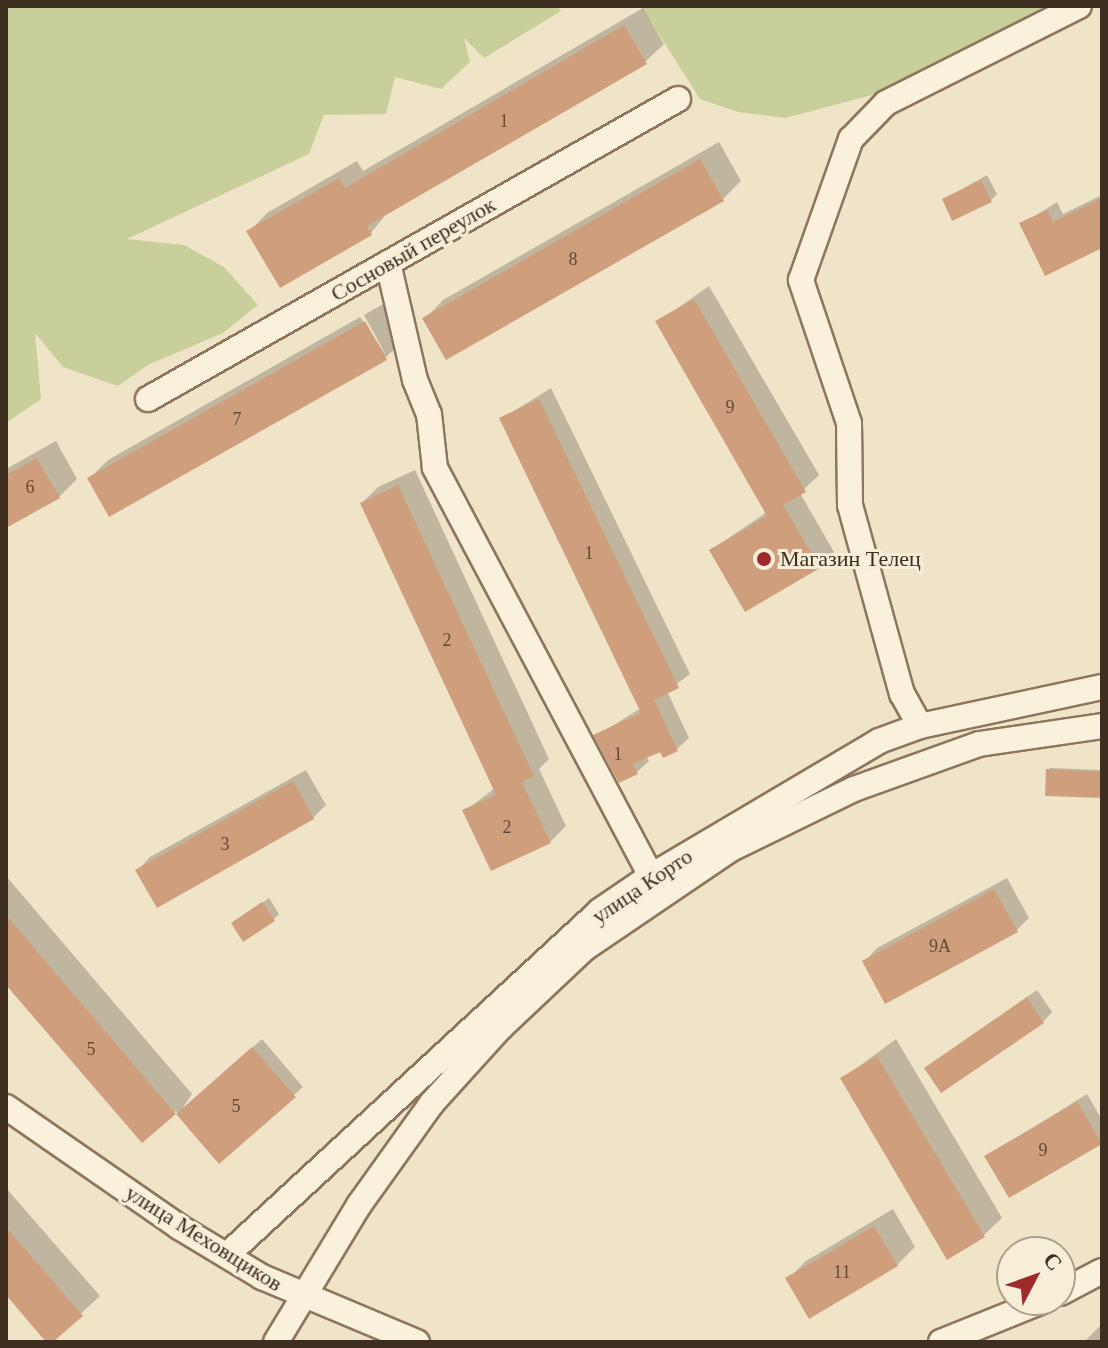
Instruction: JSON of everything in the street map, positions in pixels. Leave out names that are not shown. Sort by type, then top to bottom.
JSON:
[{"type":"street","points":[[920,726],[902,694],[850,505],[849,423],[801,280],[851,139],[886,103],[1079,6]]},
{"type":"street","name":"Сосновый переулок","points":[[148,399],[678,99]]},
{"type":"street","points":[[388,263],[415,380],[429,414],[435,468],[651,876]]},
{"type":"street","name":"улица Корто","points":[[227,1255],[601,910],[651,876],[799,785],[879,741],[920,726],[1102,687]]},
{"type":"street","points":[[276,1342],[301,1297],[394,1154],[459,1072],[538,989],[632,913],[729,850],[900,769],[1024,733],[1102,726]]},
{"type":"street","name":"улица Меховщиков","points":[[6,1107],[227,1255],[301,1297],[417,1342]]},
{"type":"street","points":[[1076,1285],[1102,1271]]},
{"type":"street","points":[[941,1342],[1005,1316]]},
{"type":"green space","points":[[6,6],[557,6],[561,11],[484,58],[464,38],[470,62],[441,89],[395,77],[386,114],[324,115],[309,154],[127,239],[184,245],[224,267],[258,305],[223,333],[148,365],[118,386],[63,367],[35,333],[41,399],[6,423]]},
{"type":"green space","points":[[641,6],[1045,6],[985,45],[876,94],[785,118],[738,112],[700,99]]},
{"type":"building","points":[[624,25],[647,64],[367,226],[372,235],[280,288],[246,231],[339,178],[345,188]]},
{"type":"building","points":[[700,159],[724,201],[446,360],[422,318]]},
{"type":"building","points":[[981,180],[992,202],[952,221],[942,199]]},
{"type":"building","points":[[1102,198],[1102,248],[1045,276],[1019,223],[1047,210],[1053,222]]},
{"type":"building","points":[[694,299],[806,492],[783,505],[820,568],[745,612],[709,550],[767,516],[655,321]]},
{"type":"building","points":[[365,321],[387,360],[109,517],[87,478]]},
{"type":"building","points":[[539,399],[679,688],[654,700],[678,751],[663,758],[660,752],[633,764],[638,774],[619,783],[593,735],[641,713],[499,418]]},
{"type":"building","points":[[37,458],[60,498],[6,528],[6,475]]},
{"type":"building","points":[[398,485],[534,776],[522,782],[551,843],[491,871],[462,810],[496,795],[360,503]]},
{"type":"building","points":[[1046,769],[1102,772],[1102,798],[1045,796]]},
{"type":"building","points":[[293,781],[314,819],[157,908],[135,870]]},
{"type":"building","points":[[994,889],[1018,932],[885,1004],[862,961]]},
{"type":"building","points":[[262,902],[275,921],[243,942],[231,923]]},
{"type":"building","points":[[6,915],[176,1114],[142,1143],[6,985]]},
{"type":"building","points":[[1027,997],[1044,1023],[941,1093],[924,1068]]},
{"type":"building","points":[[252,1047],[296,1097],[219,1164],[176,1114]]},
{"type":"building","points":[[877,1056],[985,1237],[947,1260],[840,1078]]},
{"type":"building","points":[[1077,1102],[1102,1144],[1009,1198],[984,1156]]},
{"type":"building","points":[[874,1226],[898,1266],[809,1319],[785,1278]]},
{"type":"building","points":[[6,1227],[83,1316],[53,1342],[46,1342],[6,1295]]},
{"type":"place","name":"Магазин Телец","points":[[764,559]]}]
